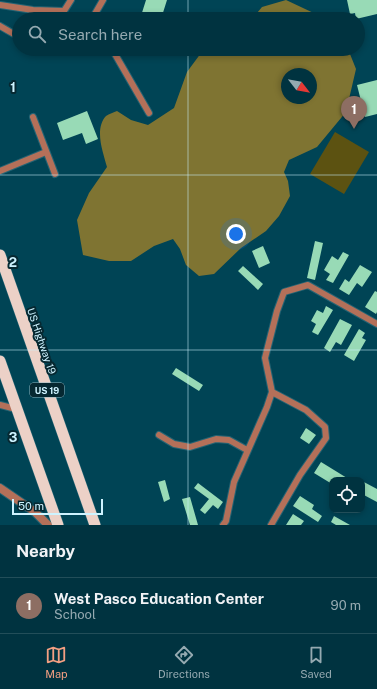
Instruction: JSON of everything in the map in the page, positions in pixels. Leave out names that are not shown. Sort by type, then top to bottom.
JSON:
[{"type":"highway","name":"US Highway 19","points":[[0,255],[95,525]]},
{"type":"highway","points":[[0,361],[58,525]]},
{"type":"street","points":[[0,488],[35,512],[48,525]]},
{"type":"lane","points":[[0,5],[33,10],[64,11],[71,0]]},
{"type":"lane","points":[[96,12],[103,0]]},
{"type":"lane","points":[[0,26],[12,33]]},
{"type":"lane","points":[[116,56],[148,114]]},
{"type":"lane","points":[[33,117],[55,174]]},
{"type":"lane","points":[[0,171],[46,152]]},
{"type":"lane","points":[[223,525],[226,521],[234,482],[272,392],[265,358],[284,292],[308,285],[377,324]]},
{"type":"lane","points":[[271,525],[300,475],[326,438],[325,427],[306,410],[272,392]]},
{"type":"lane","points":[[0,405],[16,409]]},
{"type":"lane","points":[[160,435],[174,444],[190,447],[216,439],[229,440],[247,450]]},
{"type":"shaded area","points":[[286,0],[312,12],[258,12],[262,7]]},
{"type":"shaded area","points":[[199,56],[351,56],[356,69],[346,112],[317,147],[289,160],[284,172],[288,181],[290,196],[279,216],[266,231],[241,248],[214,274],[199,276],[186,265],[180,249],[173,239],[154,246],[131,261],[109,261],[83,255],[77,220],[89,193],[107,167],[100,141],[102,121],[106,116],[117,111],[131,120],[148,125],[174,108],[187,72]]},
{"type":"shaded area","points":[[335,132],[369,152],[344,194],[310,174]]},
{"type":"building","points":[[146,0],[167,0],[163,12],[142,12]]},
{"type":"building","points":[[347,0],[377,0],[377,14],[365,17],[365,12],[350,12]]},
{"type":"building","points":[[377,80],[377,114],[365,117],[357,85]]},
{"type":"building","points":[[87,111],[98,139],[86,144],[82,133],[63,140],[57,123]]},
{"type":"building","points":[[315,241],[323,243],[315,280],[307,278]]},
{"type":"building","points":[[263,246],[270,263],[259,268],[252,251]]},
{"type":"building","points":[[343,252],[349,255],[333,283],[326,280],[330,274],[324,270],[332,256],[338,260]]},
{"type":"building","points":[[360,265],[372,272],[362,287],[357,283],[349,295],[339,289],[345,279],[349,282]]},
{"type":"building","points":[[243,266],[263,284],[258,290],[238,271]]},
{"type":"building","points":[[375,291],[377,292],[376,314],[365,307]]},
{"type":"building","points":[[326,306],[333,310],[318,335],[312,332],[316,324],[311,321],[317,310],[323,313]]},
{"type":"building","points":[[340,319],[352,325],[341,345],[336,342],[330,352],[324,348]]},
{"type":"building","points":[[359,329],[365,333],[362,338],[366,340],[354,361],[344,355]]},
{"type":"building","points":[[176,368],[203,385],[199,391],[172,374]]},
{"type":"building","points":[[306,428],[316,435],[309,444],[300,438]]},
{"type":"building","points":[[321,462],[345,477],[329,477],[329,482],[314,473]]},
{"type":"building","points":[[165,480],[170,499],[164,502],[158,482]]},
{"type":"building","points":[[198,483],[223,502],[218,509],[213,505],[205,514],[200,510],[209,499],[194,488]]},
{"type":"building","points":[[365,483],[377,489],[377,502],[365,496]]},
{"type":"building","points":[[300,496],[314,505],[312,509],[322,516],[318,522],[293,506]]},
{"type":"building","points":[[190,497],[198,525],[190,525],[182,499]]},
{"type":"building","points":[[293,514],[304,521],[301,525],[286,525]]},
{"type":"building","points":[[334,516],[350,525],[336,525],[331,522]]},
{"type":"place","name":"West Pasco Education Center","points":[[354,129]]}]
